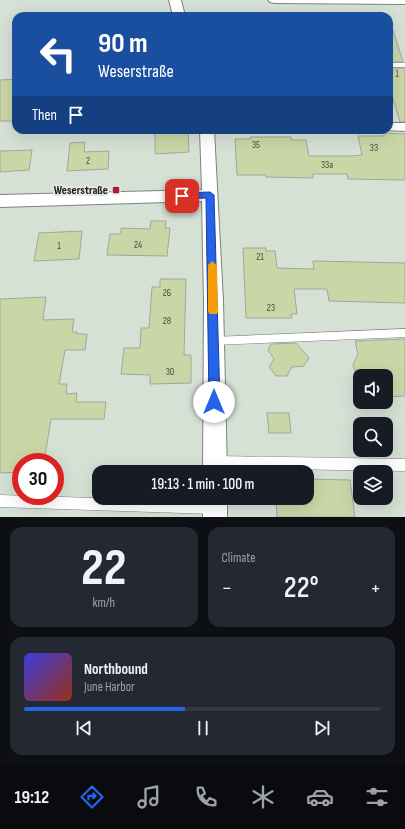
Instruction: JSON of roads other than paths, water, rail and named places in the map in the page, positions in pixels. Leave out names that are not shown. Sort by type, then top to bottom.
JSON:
[{"type":"street","points":[[175,0],[178,12]]},
{"type":"street","points":[[274,0],[403,3]]},
{"type":"street","points":[[393,127],[405,127]]},
{"type":"street","points":[[207,134],[214,341],[215,465]]},
{"type":"street","points":[[0,202],[210,195]]},
{"type":"lane","points":[[393,65],[405,65]]},
{"type":"lane","points":[[214,341],[405,333]]},
{"type":"lane","points":[[314,465],[405,464]]},
{"type":"lane","points":[[0,501],[215,508]]},
{"type":"place","name":"Weserstraße","points":[[116,190]]}]
